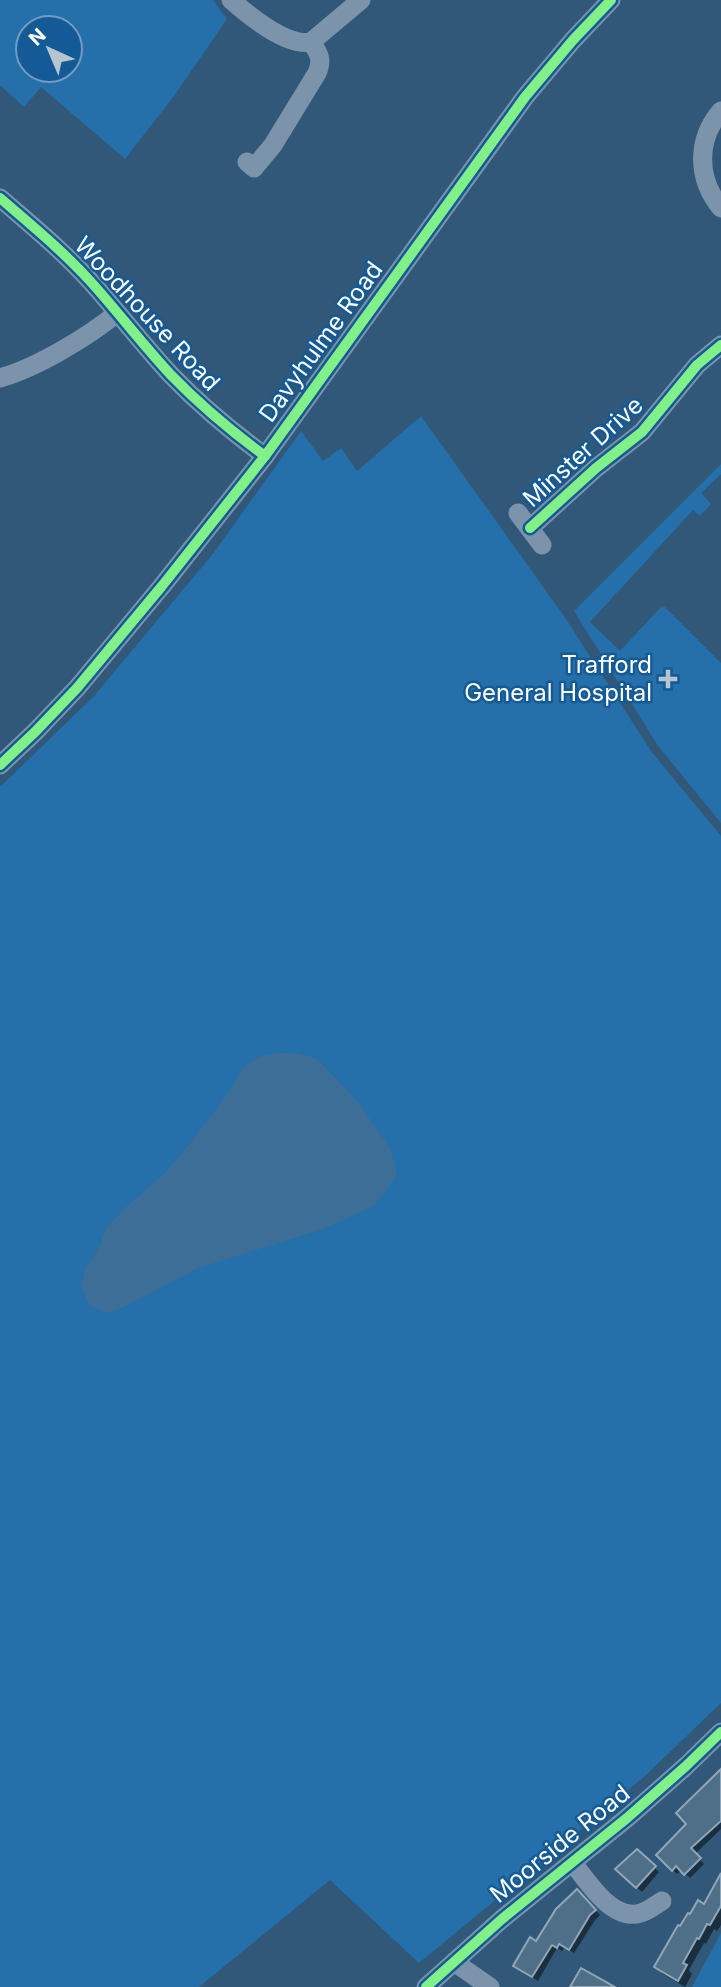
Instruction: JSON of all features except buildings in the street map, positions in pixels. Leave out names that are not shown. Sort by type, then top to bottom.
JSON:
[{"type":"street","points":[[231,0],[283,36],[305,43],[311,42],[361,0]]},
{"type":"street","name":"Davyhulme Road","points":[[0,765],[77,688],[162,586],[265,456],[525,97],[611,0]]},
{"type":"street","points":[[247,162],[254,168],[273,145],[317,73],[320,57],[311,42]]},
{"type":"street","points":[[721,111],[709,128],[702,157],[708,187],[721,208]]},
{"type":"street","name":"Woodhouse Road","points":[[0,198],[64,254],[201,405],[265,456]]},
{"type":"street","points":[[0,378],[26,369],[91,332],[117,313]]},
{"type":"street","name":"Minster Drive","points":[[542,545],[524,521],[642,432],[697,365],[721,345]]},
{"type":"street","name":"Moorside Road","points":[[426,1987],[502,1919],[573,1863],[686,1766],[721,1732]]},
{"type":"street","points":[[573,1863],[603,1900],[621,1911],[634,1915],[662,1901]]},
{"type":"street","points":[[454,1962],[490,1987]]},
{"type":"shaded area","points":[[0,0],[213,0],[227,19],[174,96],[125,159],[41,87],[24,107],[0,85]]},
{"type":"shaded area","points":[[421,416],[566,619],[651,751],[721,836],[721,1703],[645,1776],[419,1963],[330,1880],[199,1987],[0,1987],[0,787],[94,696],[212,555],[301,431],[323,461],[341,448],[357,471]]},
{"type":"shaded area","name":"Trafford General Hospital","points":[[721,464],[721,474],[701,493],[711,504],[700,516],[693,510],[590,622],[620,651],[660,608],[665,607],[721,663],[721,823],[658,746],[574,611]]},
{"type":"shaded area","points":[[295,1053],[316,1058],[357,1100],[391,1150],[397,1175],[374,1206],[323,1229],[198,1268],[122,1308],[106,1313],[90,1306],[81,1287],[85,1269],[99,1248],[106,1228],[165,1173],[189,1145],[228,1093],[244,1066],[261,1056]]},
{"type":"shaded area","points":[[721,1933],[721,1987],[692,1987]]},
{"type":"cycle path","points":[[0,765],[77,688],[162,586],[265,456],[525,97],[611,0]]},
{"type":"cycle path","points":[[0,198],[47,238],[80,271],[182,386],[265,456]]},
{"type":"cycle path","points":[[530,528],[596,468],[642,432],[697,365],[721,345]]},
{"type":"cycle path","points":[[426,1987],[502,1919],[627,1818],[721,1732]]},
{"type":"place","name":"Trafford General Hospital","points":[[668,679]]}]
